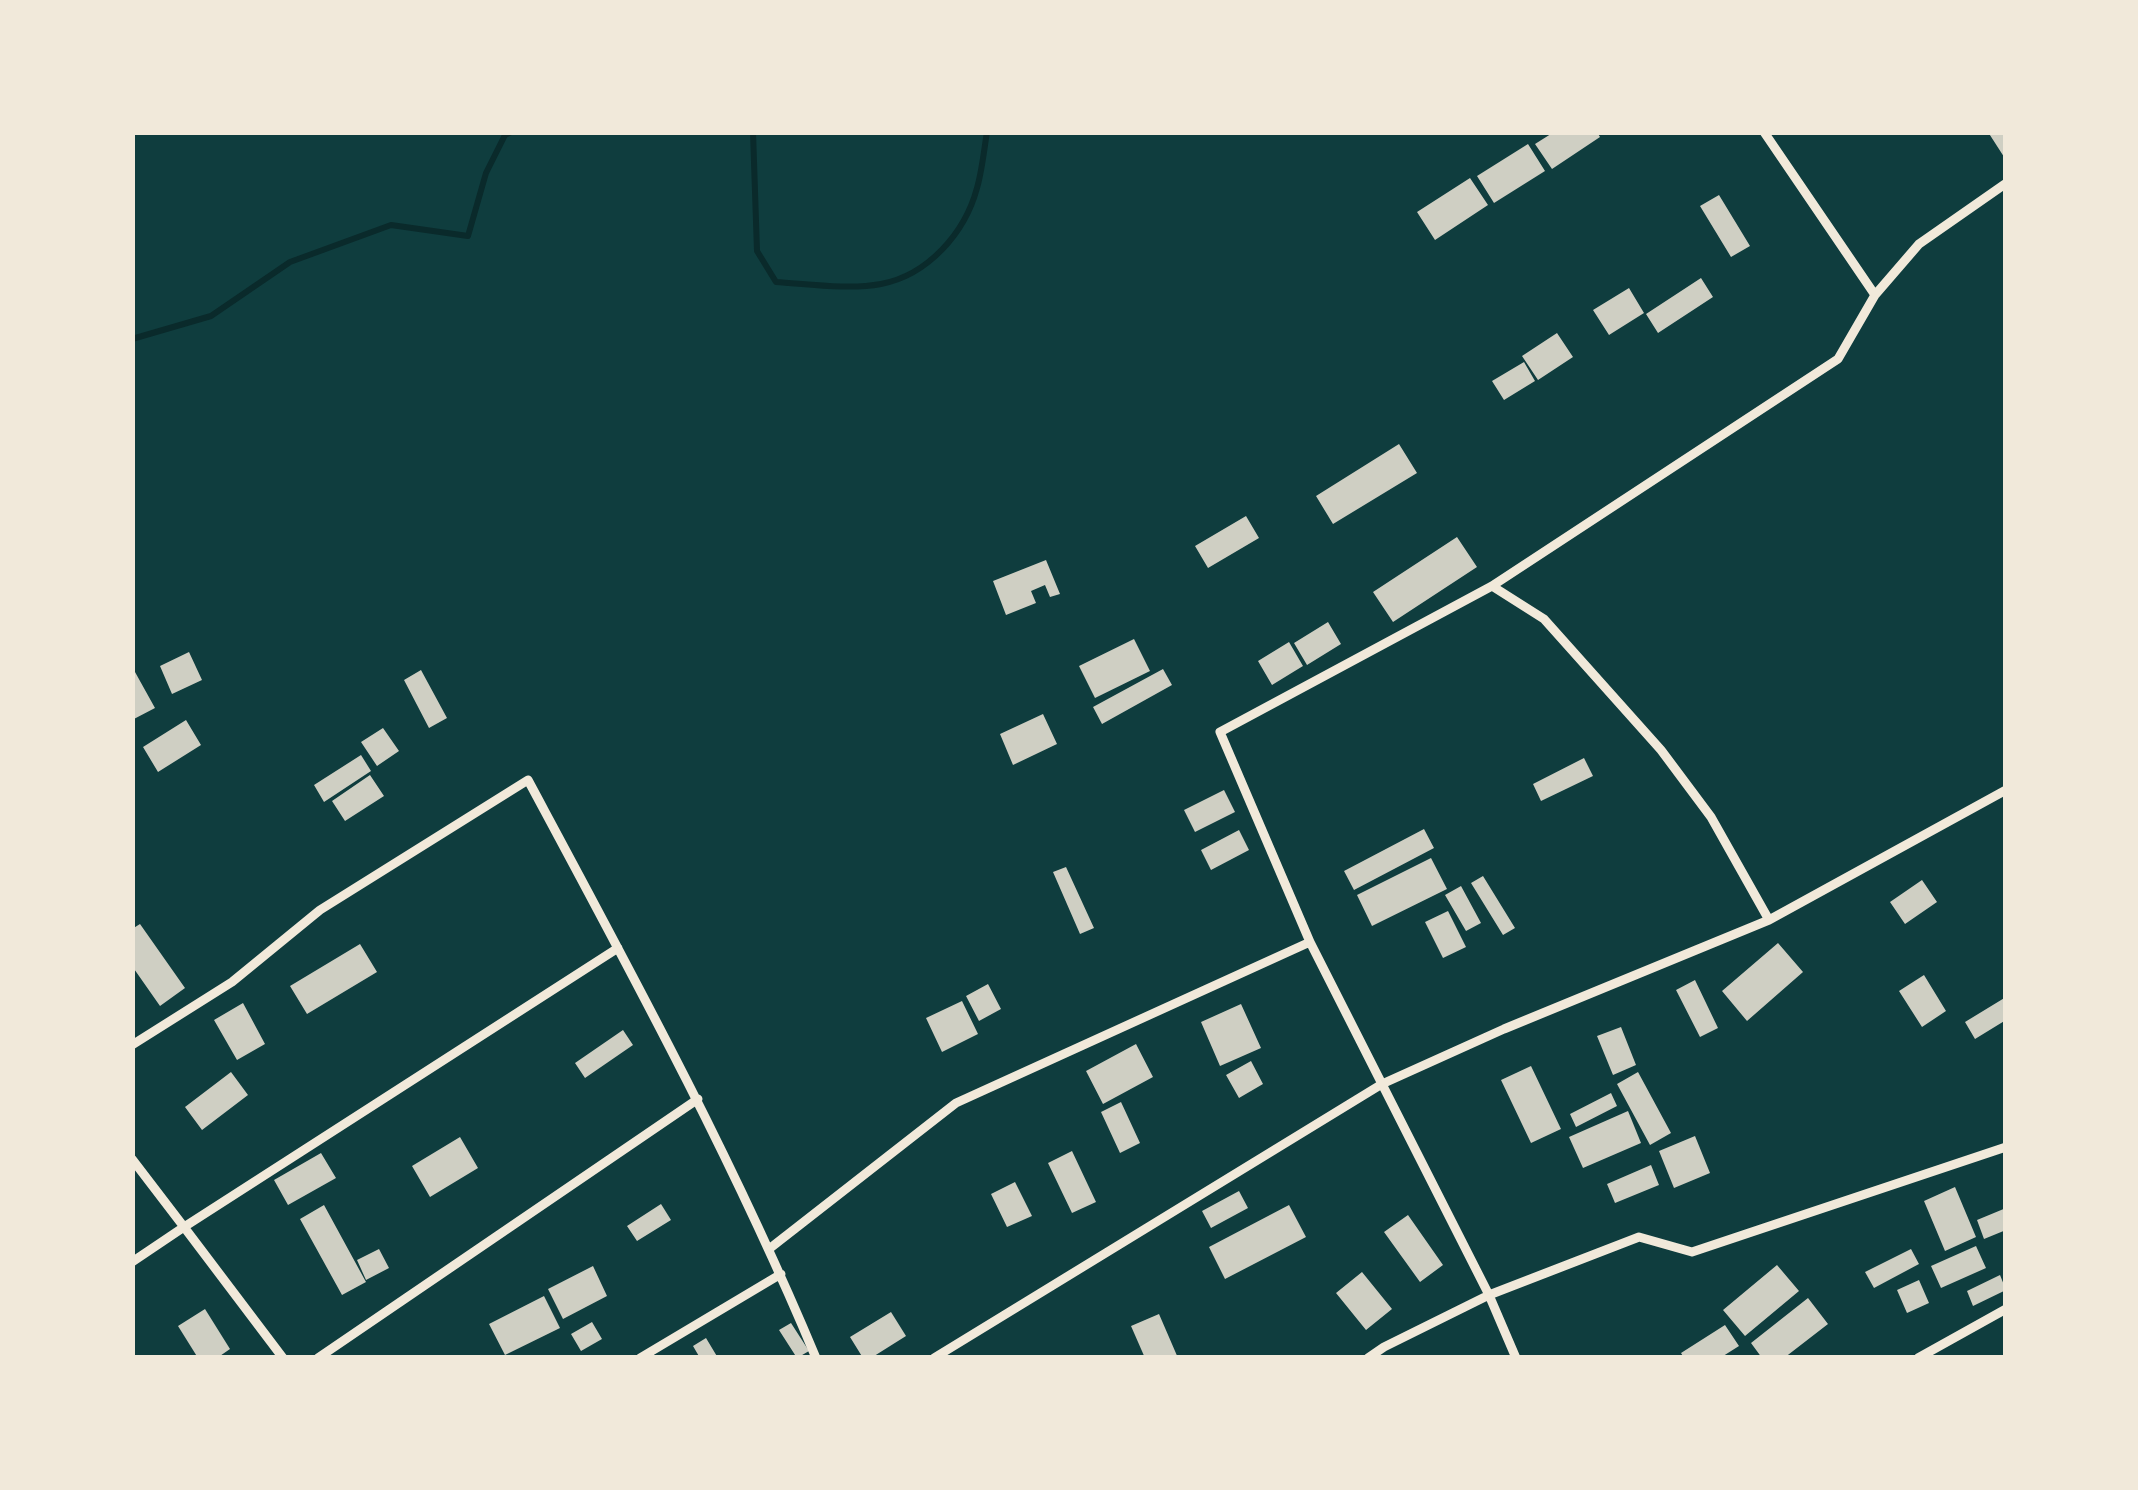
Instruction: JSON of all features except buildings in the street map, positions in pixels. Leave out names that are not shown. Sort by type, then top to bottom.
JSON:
[{"type":"street","points":[[1764,132],[1875,295]]},
{"type":"street","points":[[1516,1358],[1490,1295],[1310,942],[1220,732],[1492,586],[1838,359],[1875,295],[1918,244],[2006,184]]},
{"type":"street","points":[[1492,586],[1544,619],[1661,750],[1711,817],[1769,920]]},
{"type":"street","points":[[132,1045],[232,982],[320,910],[528,780],[698,1099],[816,1358]]},
{"type":"street","points":[[934,1358],[1382,1084],[1769,920],[2006,790]]},
{"type":"street","points":[[769,1249],[956,1103],[1310,942]]},
{"type":"street","points":[[132,1262],[618,948]]},
{"type":"street","points":[[318,1358],[698,1099]]},
{"type":"street","points":[[1368,1358],[1490,1295],[1639,1237],[1692,1252],[2006,1147]]},
{"type":"street","points":[[132,1159],[283,1358]]},
{"type":"street","points":[[640,1358],[781,1274]]},
{"type":"street","points":[[1918,1358],[2006,1310]]},
{"type":"waterway","points":[[132,339],[211,316],[290,262],[391,225],[468,236],[486,173],[511,132]]},
{"type":"waterway","points":[[753,132],[757,251],[776,282],[842,287],[898,279],[942,250],[971,205],[987,132]]}]
